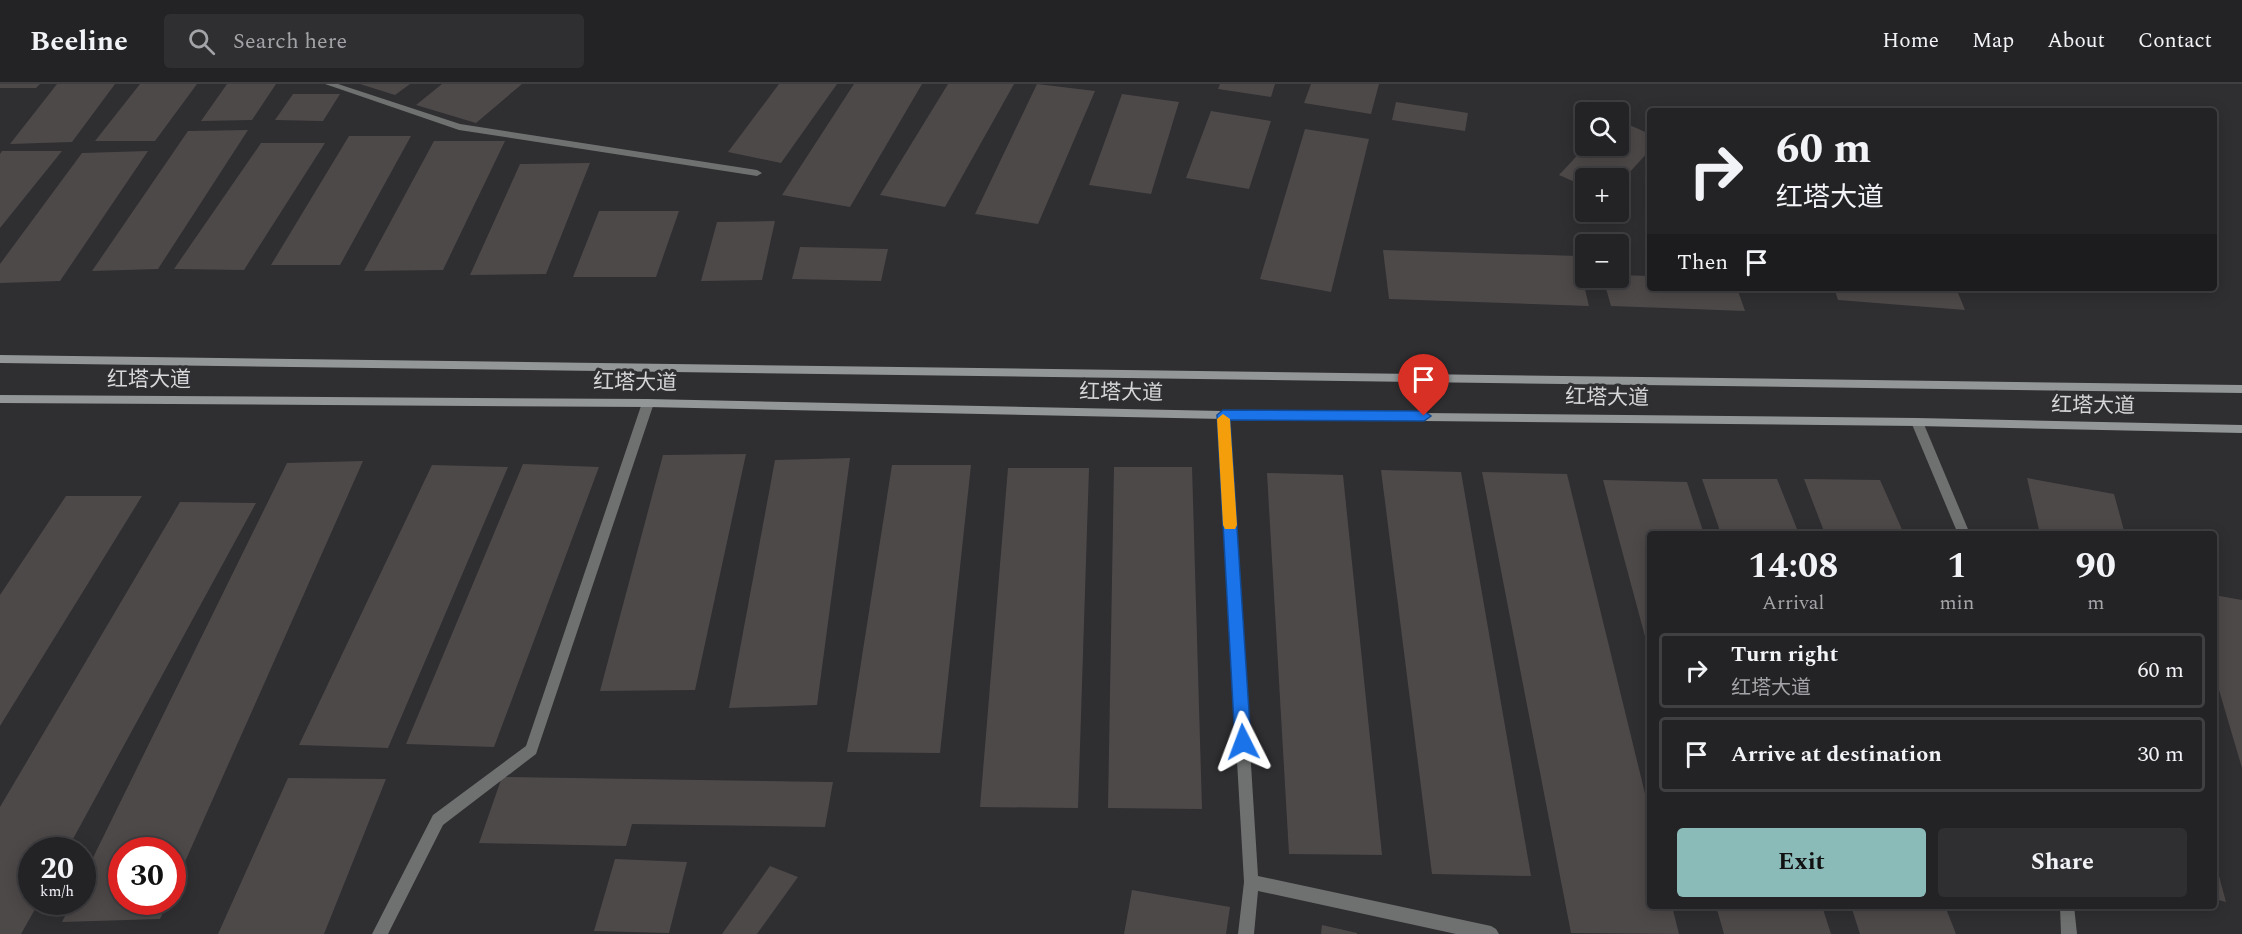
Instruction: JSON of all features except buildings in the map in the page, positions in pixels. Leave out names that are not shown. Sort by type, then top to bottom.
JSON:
[{"type":"main road","name":"红塔大道","points":[[0,359],[2242,389]]},
{"type":"main road","name":"红塔大道","points":[[0,399],[648,403],[1223,415],[1917,422],[2242,429]]},
{"type":"street","points":[[329,84],[459,127],[757,173]]},
{"type":"street","points":[[380,934],[438,820],[531,750],[648,403]]},
{"type":"street","points":[[1223,415],[1251,882],[1246,934]]},
{"type":"street","points":[[1917,422],[1963,531]]},
{"type":"street","points":[[1251,882],[1491,934]]},
{"type":"street","points":[[2067,909],[2069,934]]},
{"type":"slow traffic","points":[[1223,419],[1230,525]]},
{"type":"route","points":[[1243,742],[1223,415],[1424,416]]}]
